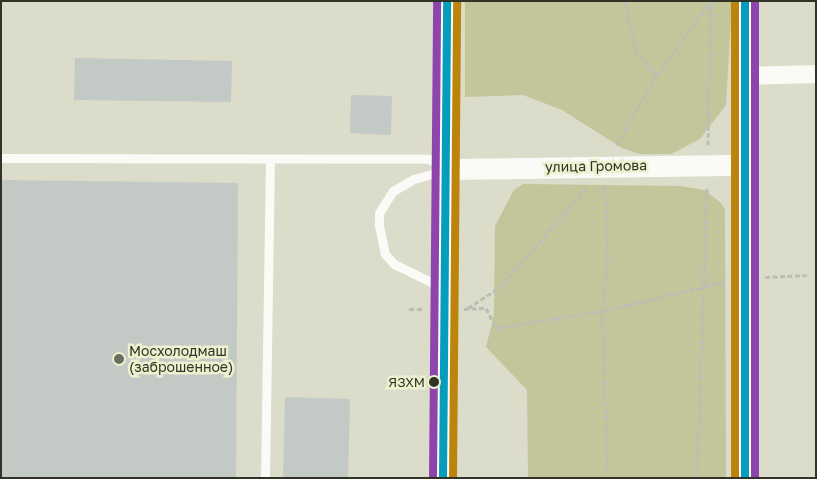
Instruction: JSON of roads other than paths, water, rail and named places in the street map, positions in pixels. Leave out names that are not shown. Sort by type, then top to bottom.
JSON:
[{"type":"street","points":[[443,478],[447,1]]},
{"type":"street","points":[[744,1],[743,279],[745,478]]},
{"type":"street","points":[[744,76],[816,74]]},
{"type":"street","name":"улица Громова","points":[[447,169],[744,165]]},
{"type":"lane","points":[[1,158],[429,160],[447,169]]},
{"type":"lane","points":[[265,478],[270,160]]},
{"type":"lane","points":[[444,304],[433,283],[394,264],[384,254],[379,213],[393,191],[414,179],[447,169]]},
{"type":"place","name":"Мосхолодмаш (заброшенное)","points":[[119,359]]},
{"type":"place","name":"ЯЗХМ","points":[[434,382]]}]
